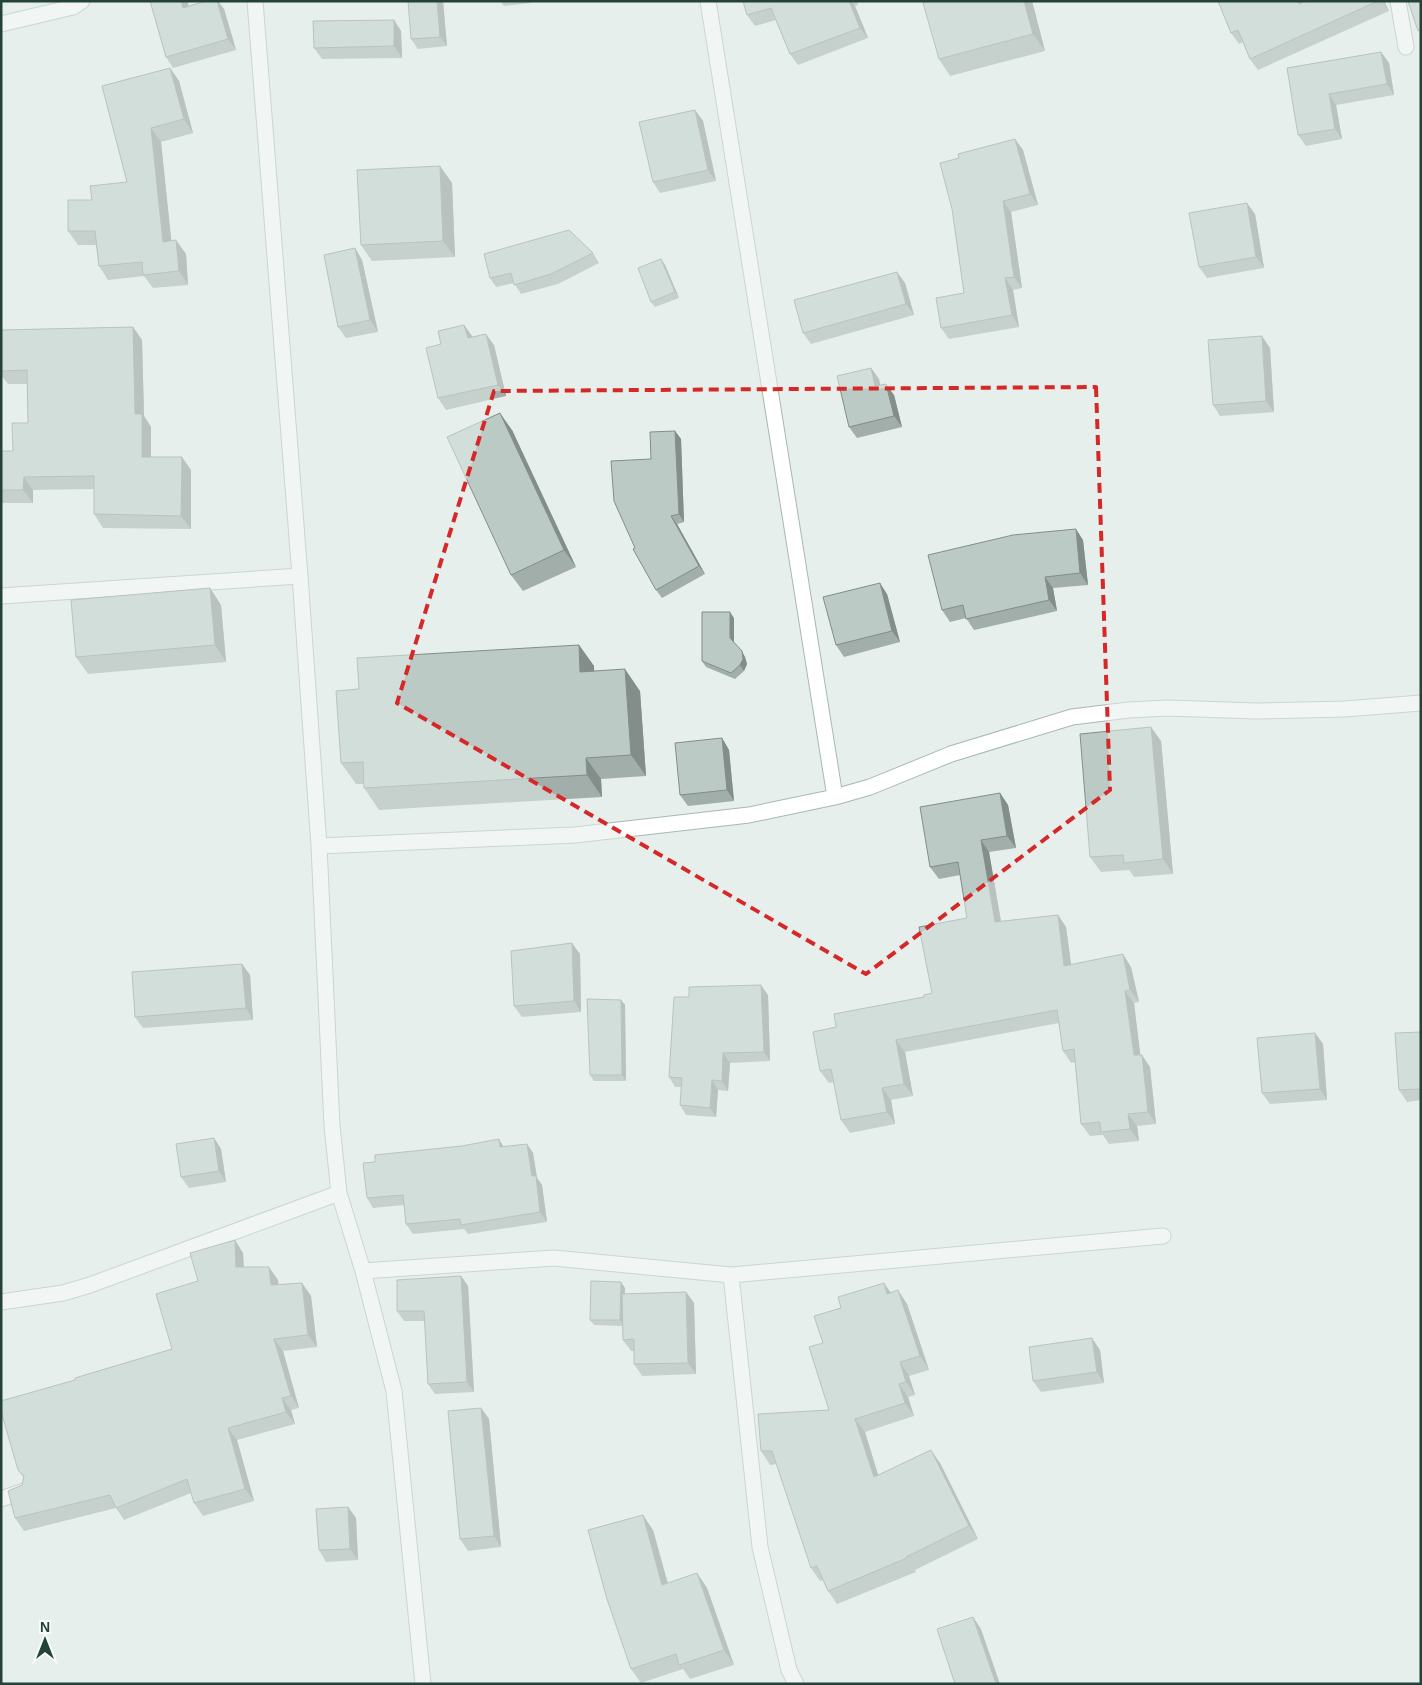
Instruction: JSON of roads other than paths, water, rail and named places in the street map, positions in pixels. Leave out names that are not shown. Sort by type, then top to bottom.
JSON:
[{"type":"street","points":[[1,24],[73,7],[82,1]]},
{"type":"street","points":[[255,1],[319,846],[332,1126],[338,1193],[363,1271],[394,1391],[423,1684]]},
{"type":"street","points":[[708,1],[835,797]]},
{"type":"street","points":[[1398,1],[1406,47]]},
{"type":"street","points":[[1,596],[300,576]]},
{"type":"street","points":[[319,846],[575,835],[749,815],[835,797],[870,787],[952,754],[1072,717],[1129,710],[1167,708],[1256,711],[1345,709],[1421,703]]},
{"type":"street","points":[[1,1302],[63,1293],[90,1285],[338,1193]]},
{"type":"street","points":[[363,1271],[554,1258],[731,1275],[1164,1236]]},
{"type":"street","points":[[731,1275],[760,1547],[788,1670],[796,1684]]},
{"type":"street","points":[[1,1499],[24,1491]]}]
